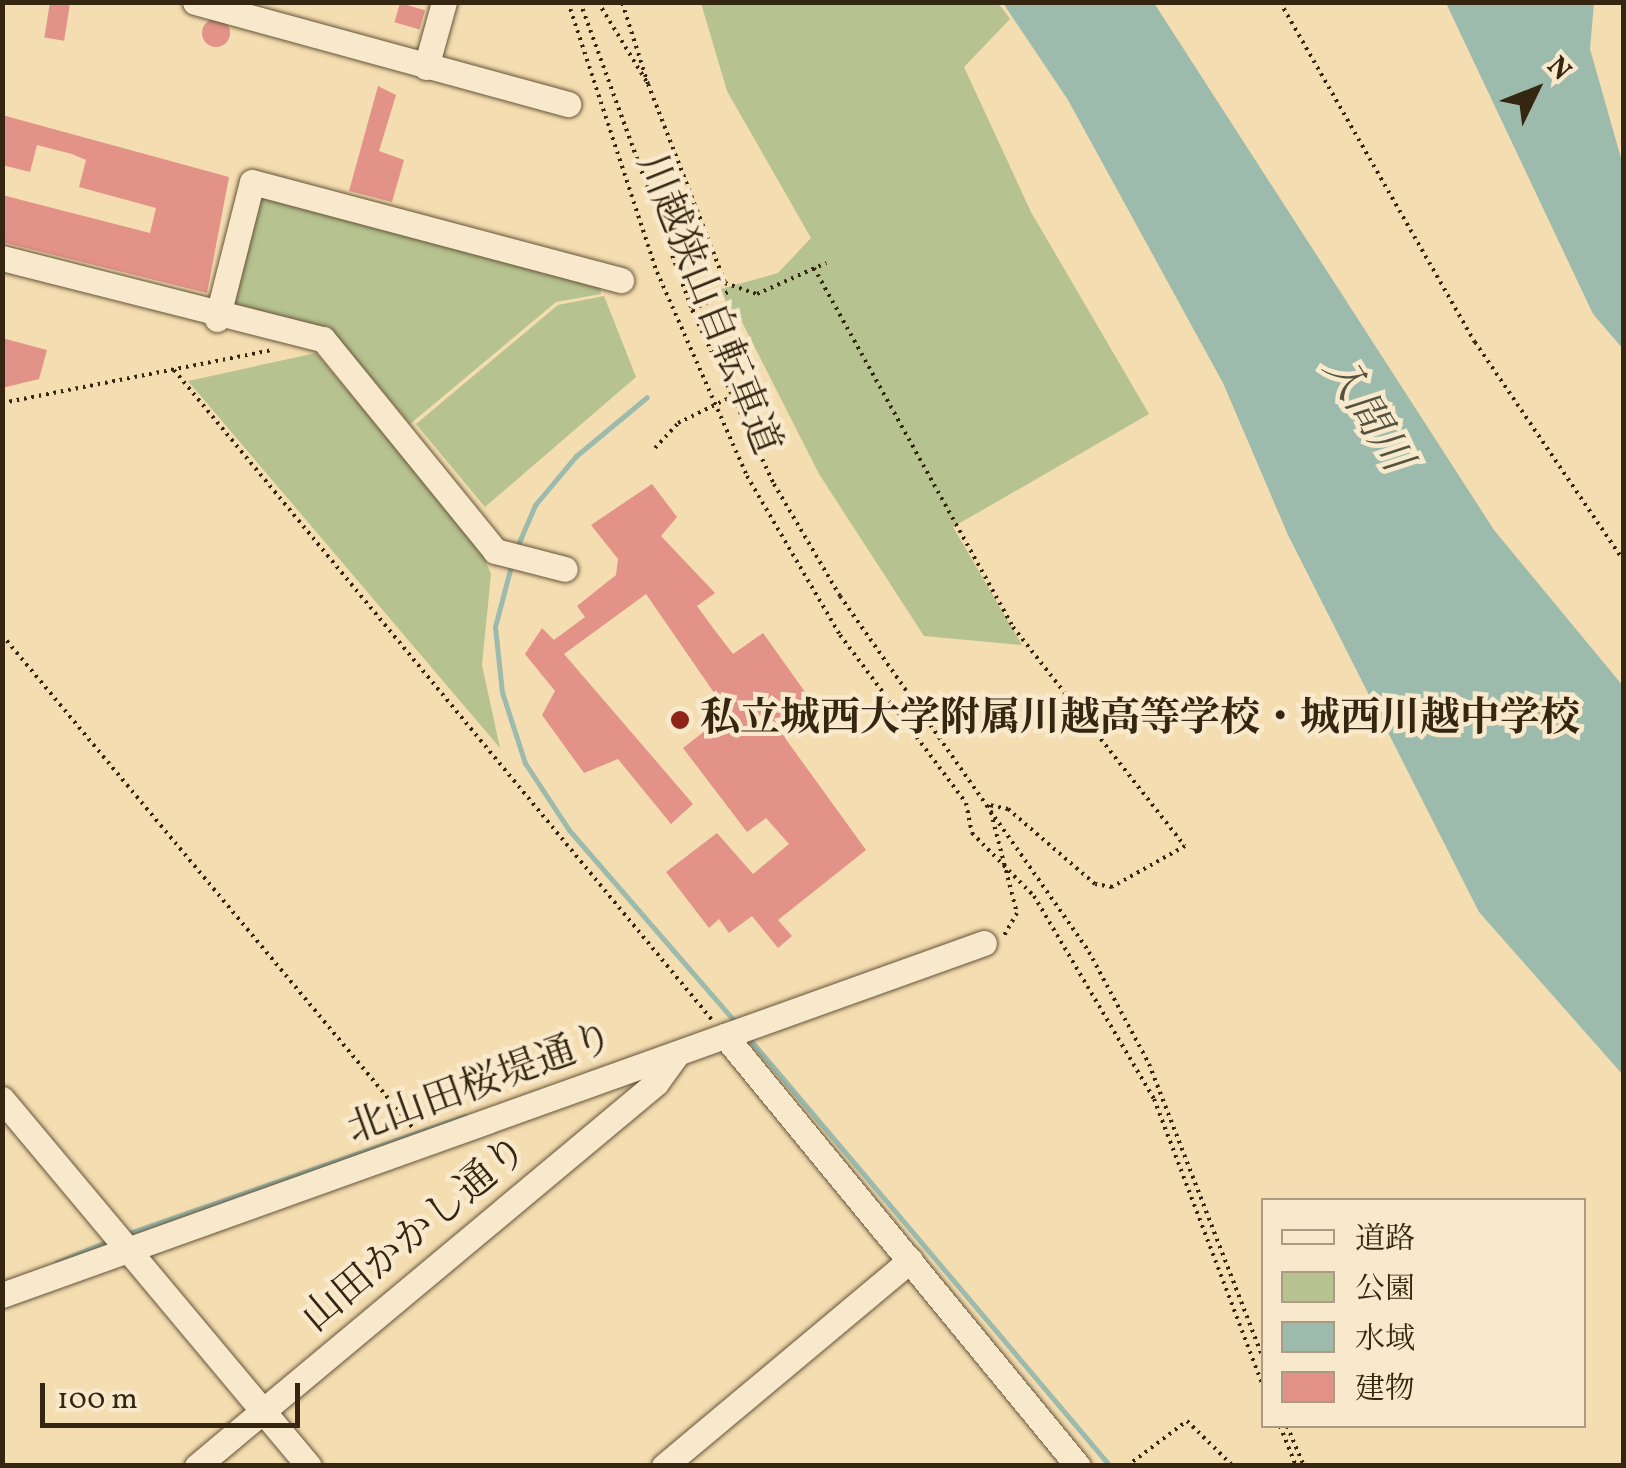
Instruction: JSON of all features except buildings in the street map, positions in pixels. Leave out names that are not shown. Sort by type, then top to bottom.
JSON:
[{"type":"street","points":[[195,2],[568,104]]},
{"type":"street","points":[[426,67],[444,2]]},
{"type":"street","points":[[217,318],[252,182],[620,280]]},
{"type":"street","points":[[2,258],[303,340],[322,339],[506,556],[565,569]]},
{"type":"street","name":"北山田桜堤通り","points":[[2,1296],[984,944]]},
{"type":"street","points":[[725,1036],[1078,1466]]},
{"type":"street","name":"山田かかし通り","points":[[197,1466],[656,1083],[676,1056]]},
{"type":"street","points":[[2,1100],[309,1466]]},
{"type":"street","points":[[664,1466],[910,1260]]},
{"type":"path","name":"川越狭山自転車道","points":[[568,2],[713,406],[816,596],[966,803],[979,843],[1034,896],[1154,1099],[1261,1380]]},
{"type":"path","points":[[580,2],[692,310],[731,397],[840,596],[1066,911],[1149,1064],[1261,1353]]},
{"type":"path","points":[[598,2],[648,84]]},
{"type":"path","points":[[622,2],[708,250],[733,290]]},
{"type":"path","points":[[1280,2],[1475,342],[1624,561]]},
{"type":"path","points":[[692,310],[733,290],[756,294],[826,262]]},
{"type":"path","points":[[814,268],[1014,628],[1185,846],[1112,887],[1094,884],[1008,809],[990,805]]},
{"type":"path","points":[[2,403],[303,340]]},
{"type":"path","points":[[174,370],[725,1036]]},
{"type":"path","points":[[655,448],[731,397]]},
{"type":"path","points":[[2,635],[420,1146]]},
{"type":"path","points":[[984,944],[1017,921],[990,805]]},
{"type":"path","points":[[1127,1466],[1187,1421],[1233,1466]]},
{"type":"path","points":[[1281,1428],[1296,1466]]},
{"type":"path","points":[[1288,1428],[1304,1466]]},
{"type":"green space","points":[[701,3],[998,3],[1010,19],[964,67],[1031,212],[1149,414],[953,527],[1022,645],[924,636],[819,474],[741,320],[734,322],[721,289],[778,273],[811,238],[727,91]]},
{"type":"green space","points":[[256,194],[600,283],[601,294],[556,302],[410,424],[328,326],[312,331],[230,306]]},
{"type":"green space","points":[[604,296],[636,377],[485,507],[416,424],[558,305]]},
{"type":"green space","points":[[316,353],[480,548],[491,574],[482,665],[500,748],[188,381]]},
{"type":"water","name":"入間川","points":[[1003,3],[1154,3],[1494,530],[1623,686],[1623,1075],[1479,912],[1288,535],[1223,383],[1068,100]]},
{"type":"water","points":[[1446,3],[1594,3],[1590,49],[1623,165],[1623,349],[1593,314]]},
{"type":"waterway","points":[[517,547],[535,505],[576,456],[647,397]]},
{"type":"waterway","points":[[512,562],[495,627],[502,692],[525,763],[569,830],[737,1024]]},
{"type":"waterway","points":[[747,1036],[1110,1466]]},
{"type":"waterway","points":[[126,1234],[465,1116]]},
{"type":"waterway","points":[[57,1262],[111,1240]]},
{"type":"place","name":"私立城西大学附属川越高等学校・城西川越中学校","points":[[680,720]]}]
